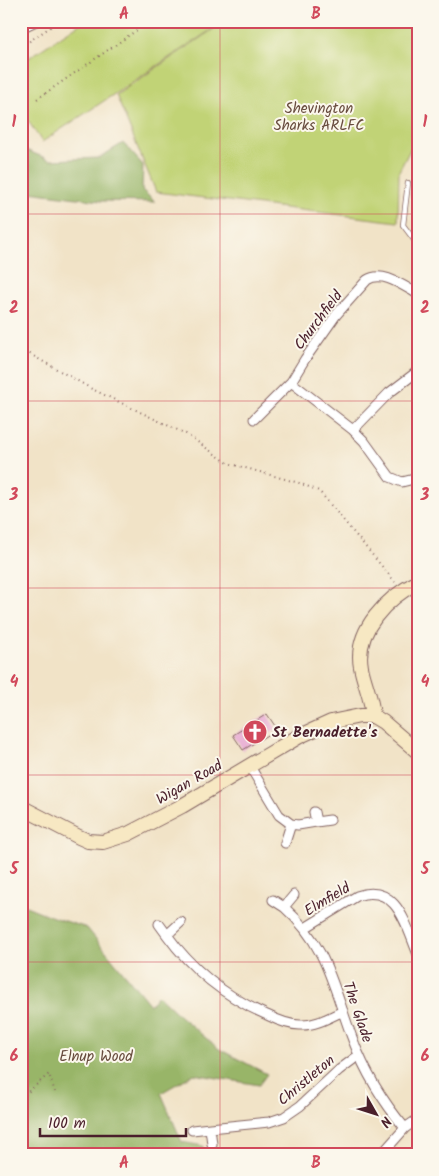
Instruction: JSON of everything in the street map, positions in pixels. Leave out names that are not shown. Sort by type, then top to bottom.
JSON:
[{"type":"main road","points":[[418,582],[403,590],[386,605],[367,630],[361,646],[361,667],[373,716],[383,722],[418,752]]},
{"type":"main road","name":"Wigan Road","points":[[21,807],[53,825],[88,841],[110,841],[167,814],[317,727],[345,718],[373,716]]},
{"type":"street","points":[[21,28],[36,21]]},
{"type":"street","name":"Churchfield","points":[[254,419],[291,382],[336,315],[372,277],[382,276],[418,294]]},
{"type":"street","points":[[353,430],[389,393],[418,371]]},
{"type":"street","points":[[291,382],[353,430],[364,441],[390,477],[402,482],[418,478]]},
{"type":"street","points":[[249,765],[279,815],[291,824],[298,825],[330,820]]},
{"type":"street","points":[[314,812],[316,822]]},
{"type":"street","points":[[285,843],[291,824]]},
{"type":"street","name":"Elmfield","points":[[305,928],[357,896],[377,894],[389,899],[399,908],[418,954]]},
{"type":"street","points":[[284,907],[294,895]]},
{"type":"street","name":"The Glade","points":[[273,900],[284,907],[305,928],[330,970],[359,1055],[385,1102],[405,1128]]},
{"type":"street","points":[[167,935],[181,922]]},
{"type":"street","points":[[159,924],[192,966],[216,987],[243,1004],[291,1025],[307,1025],[343,1011]]},
{"type":"street","name":"Christleton","points":[[192,1130],[268,1122],[284,1116],[300,1106],[339,1070],[359,1055]]},
{"type":"street","points":[[381,1155],[405,1128],[418,1118]]},
{"type":"street","points":[[210,1128],[212,1144]]},
{"type":"lane","points":[[408,183],[403,226],[418,245]]},
{"type":"path","points":[[21,47],[58,21]]},
{"type":"path","points":[[37,99],[151,21]]},
{"type":"path","points":[[21,349],[92,389],[186,434],[228,463],[299,483],[318,491],[403,590]]},
{"type":"path","points":[[21,1098],[49,1074],[56,1092]]},
{"type":"green space","points":[[84,21],[210,21],[214,28],[42,142],[21,110],[21,63]]},
{"type":"green space","name":"Shevington Sharks ARLFC","points":[[217,21],[418,21],[418,134],[399,171],[398,222],[156,192],[116,95],[215,28]]},
{"type":"green space","points":[[123,143],[143,165],[142,190],[155,202],[101,201],[21,191],[21,148],[50,160],[99,158]]},
{"type":"green space","name":"Elnup Wood","points":[[21,904],[87,928],[150,1005],[158,995],[219,1049],[267,1074],[259,1085],[194,1074],[161,1093],[182,1142],[203,1146],[204,1155],[21,1155]]},
{"type":"building","name":"St Bernadette's","points":[[267,714],[277,729],[243,750],[233,735]]},
{"type":"place","name":"St Bernadette's","points":[[255,732]]}]
